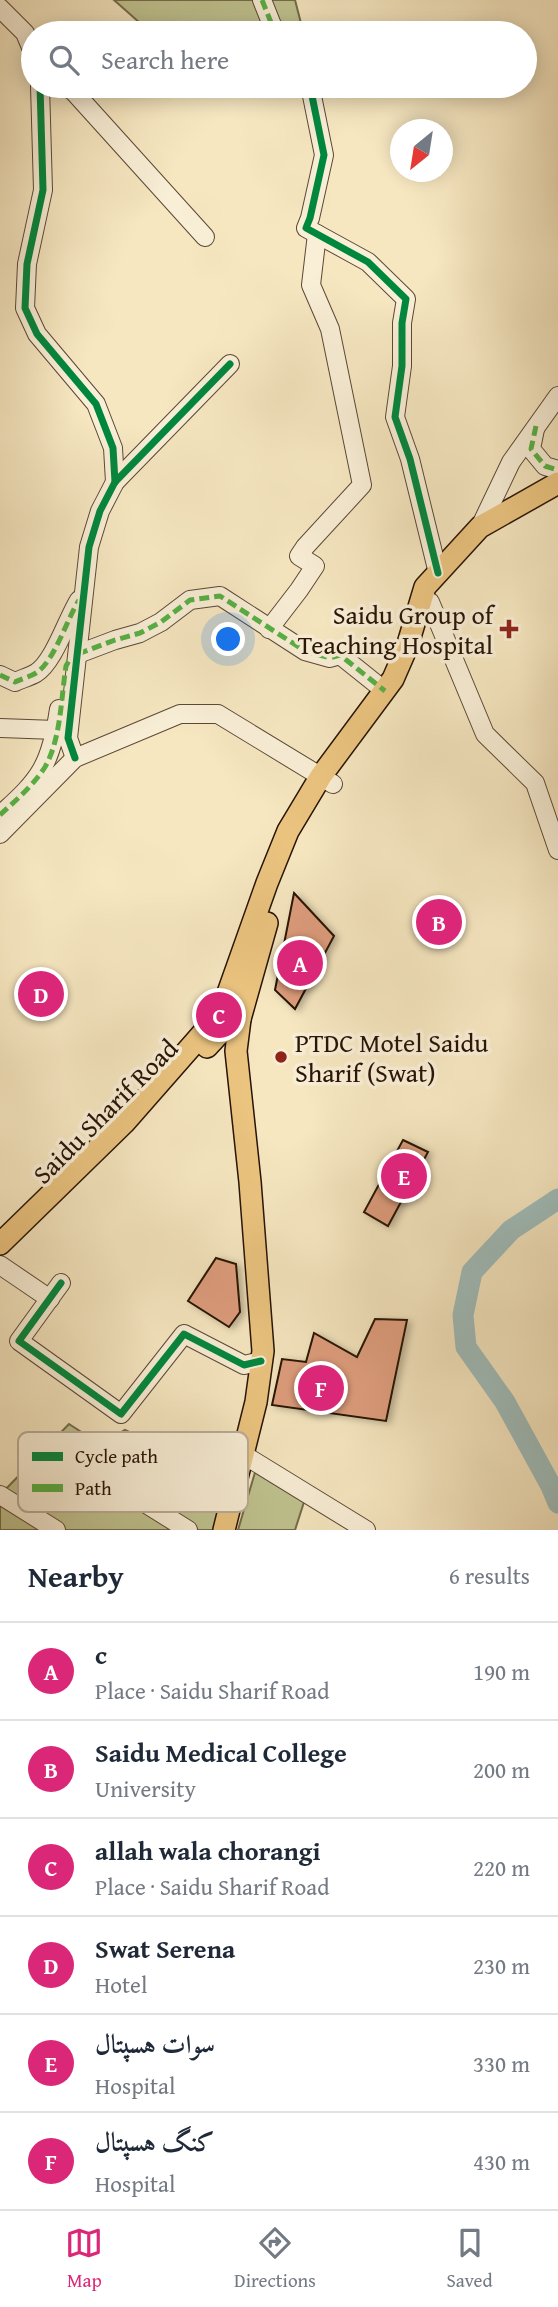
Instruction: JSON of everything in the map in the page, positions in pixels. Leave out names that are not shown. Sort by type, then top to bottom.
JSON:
[{"type":"main road","points":[[327,780],[393,679],[407,647],[425,587],[480,527],[558,483]]},
{"type":"main road","points":[[248,1437],[263,1351],[250,1182],[232,1013],[288,831],[399,690],[419,645],[438,573]]},
{"type":"main road","points":[[0,1244],[46,1203],[124,1123],[217,1017],[232,1013]]},
{"type":"main road","name":"Saidu Sharif Road","points":[[0,1255],[46,1203],[124,1137],[172,1088],[218,1035],[232,1013]]},
{"type":"main road","points":[[223,1530],[228,1512]]},
{"type":"street","points":[[262,0],[271,21]]},
{"type":"street","points":[[0,8],[21,29]]},
{"type":"street","points":[[40,98],[43,190],[27,264],[25,307],[37,334],[96,404],[113,449],[115,482]]},
{"type":"street","points":[[79,98],[205,237]]},
{"type":"street","points":[[312,98],[324,155],[306,228],[368,262],[406,299],[401,323],[402,366],[395,417],[410,459],[438,573]]},
{"type":"street","points":[[268,629],[315,566],[299,556],[362,485],[330,329],[312,285],[317,234]]},
{"type":"street","points":[[75,758],[68,738],[89,547],[100,511],[115,482],[230,363]]},
{"type":"street","points":[[480,527],[511,462],[558,396]]},
{"type":"street","points":[[536,426],[531,449],[545,466],[558,470]]},
{"type":"street","points":[[0,675],[15,682],[38,672],[59,643],[66,622],[84,591]]},
{"type":"street","points":[[0,815],[25,793],[46,766],[56,730],[66,666],[77,650],[140,633],[161,622],[190,600],[220,596],[306,651],[330,658],[340,655],[385,691]]},
{"type":"street","points":[[430,602],[485,734],[535,783],[558,850]]},
{"type":"street","points":[[0,834],[75,758],[180,714],[218,714],[327,780]]},
{"type":"street","points":[[0,728],[56,730]]},
{"type":"street","points":[[0,1265],[50,1299]]},
{"type":"street","points":[[61,1283],[19,1341],[121,1414],[184,1334],[244,1365],[261,1361]]},
{"type":"street","points":[[248,1457],[366,1530]]},
{"type":"street","points":[[0,1496],[18,1507]]},
{"type":"street","points":[[26,1512],[56,1530]]},
{"type":"street","points":[[159,1512],[188,1530]]},
{"type":"green space","points":[[114,0],[295,0],[300,21],[138,21]]},
{"type":"green space","points":[[69,1424],[81,1432],[61,1432]]},
{"type":"green space","points":[[256,1469],[305,1499],[295,1530],[238,1530],[243,1512],[248,1512],[248,1496]]},
{"type":"green space","points":[[18,1476],[18,1512],[219,1512],[214,1530],[0,1530],[0,1495]]},
{"type":"building","points":[[294,893],[334,936],[295,1009],[275,990]]},
{"type":"building","points":[[403,1140],[428,1152],[388,1226],[364,1212]]},
{"type":"building","points":[[216,1258],[236,1264],[240,1312],[229,1327],[188,1301]]},
{"type":"building","points":[[375,1319],[407,1320],[386,1421],[272,1405],[282,1359],[306,1362],[314,1333],[357,1357]]},
{"type":"waterway","points":[[558,1199],[511,1230],[472,1272],[463,1315],[466,1347],[505,1402],[558,1503]]},
{"type":"marked path","points":[[262,0],[270,21]]},
{"type":"marked path","points":[[536,426],[531,449],[545,466],[558,470]]},
{"type":"marked path","points":[[78,654],[140,633],[161,622],[190,600],[220,596],[305,651],[330,658],[340,655],[385,691]]},
{"type":"marked path","points":[[0,675],[15,682],[43,667],[79,600]]},
{"type":"marked path","points":[[0,815],[35,780],[50,756],[57,731],[66,666],[70,659]]},
{"type":"cycle path","points":[[40,98],[43,190],[27,264],[25,308],[37,334],[96,404],[113,448],[115,482]]},
{"type":"cycle path","points":[[312,98],[324,155],[306,228],[368,262],[406,299],[402,323],[402,366],[395,417],[410,459],[438,573]]},
{"type":"cycle path","points":[[75,758],[68,738],[89,547],[100,511],[115,482],[230,364]]},
{"type":"cycle path","points":[[61,1283],[19,1341],[121,1414],[184,1334],[244,1365],[261,1361]]},
{"type":"place","name":"Saidu Group of Teaching Hospital","points":[[509,629]]},
{"type":"place","name":"Saidu Medical College","points":[[439,922]]},
{"type":"place","name":"c","points":[[300,963]]},
{"type":"place","name":"Swat Serena","points":[[41,994]]},
{"type":"place","name":"allah wala chorangi","points":[[219,1015]]},
{"type":"place","name":"PTDC Motel Saidu Sharif (Swat)","points":[[281,1057]]},
{"type":"place","name":"سوات ہسپتال","points":[[404,1176]]},
{"type":"place","name":"کنگ ہسپتال","points":[[321,1388]]}]
